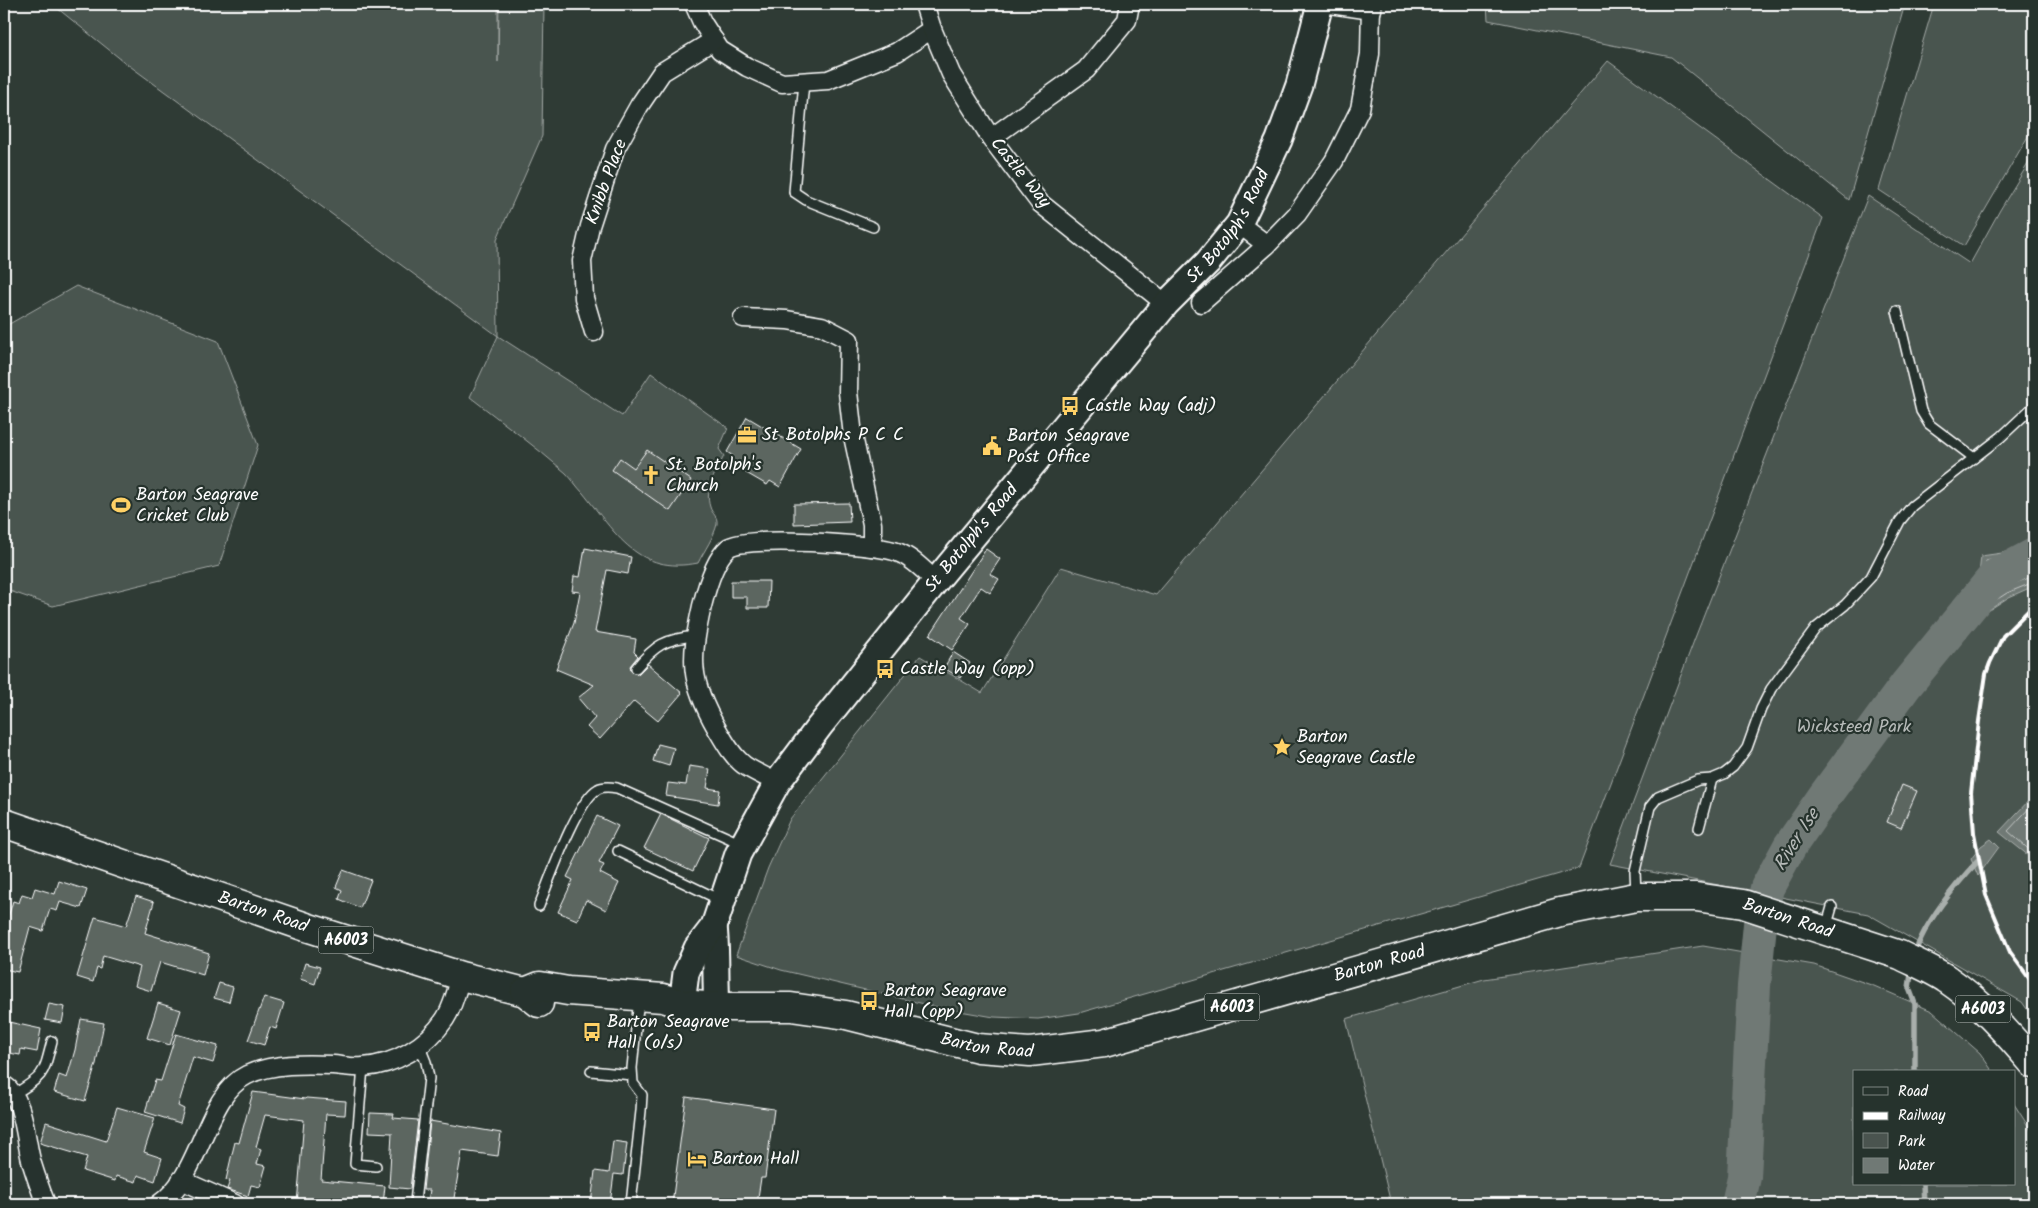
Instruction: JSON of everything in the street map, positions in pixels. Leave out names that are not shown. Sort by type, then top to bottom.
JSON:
[{"type":"main road","name":"Barton Road","points":[[4,823],[306,927],[462,976],[524,992],[537,1002],[554,1006],[638,1005],[664,1013],[682,1004],[791,1007],[880,1022],[978,1048],[1030,1052],[1104,1043],[1560,912],[1636,896],[1696,897],[1743,904],[1788,918],[1829,919],[1885,950],[1921,965],[1947,979],[1967,994],[1999,1024],[2034,1064]]},
{"type":"street","points":[[694,4],[720,50],[747,67],[782,83],[828,80],[897,52],[932,28]]},
{"type":"street","name":"Castle Way","points":[[924,4],[951,74],[991,138],[1040,203],[1166,304]]},
{"type":"street","points":[[991,138],[1086,70],[1127,20],[1130,4]]},
{"type":"street","name":"St Botolph's Road","points":[[682,1004],[686,973],[696,948],[714,926],[742,844],[778,783],[819,727],[936,582],[1166,304],[1208,262],[1239,224],[1279,140],[1298,85],[1320,4]]},
{"type":"street","points":[[1201,303],[1267,244],[1297,214],[1334,161],[1360,110],[1370,54],[1371,7],[1330,4]]},
{"type":"street","name":"Knibb Place","points":[[594,332],[584,298],[582,261],[590,226],[615,149],[639,106],[662,72],[714,40]]},
{"type":"street","points":[[1239,224],[1267,244]]},
{"type":"street","points":[[743,318],[787,320],[822,326],[849,340],[848,392],[853,436],[872,524],[872,547]]},
{"type":"street","points":[[778,783],[744,765],[735,756],[702,703],[694,676],[695,636],[704,595],[717,564],[729,548],[747,542],[787,542],[872,547],[893,551],[908,558],[936,582]]},
{"type":"street","name":"St Botolph's Road","points":[[714,926],[717,952],[716,1006]]},
{"type":"street","points":[[159,1204],[168,1198],[181,1180],[224,1095],[247,1076],[284,1065],[363,1067],[390,1061],[420,1047],[446,1018],[462,976]]},
{"type":"street","points":[[9,1090],[17,1102],[31,1162],[46,1204]]},
{"type":"street","points":[[181,1180],[235,1204]]},
{"type":"lane","points":[[804,82],[793,186],[794,192],[806,200],[873,227]]},
{"type":"lane","points":[[1897,311],[1921,412],[1929,424],[1974,458]]},
{"type":"lane","points":[[1636,896],[1635,871],[1650,807],[1658,797],[1698,780],[1712,779],[1724,774],[1741,758],[1747,748],[1761,709],[1771,689],[1816,628],[1845,605],[1871,577],[1900,521],[1912,506],[2001,437],[2034,406]]},
{"type":"lane","points":[[636,668],[657,645],[675,638],[695,636]]},
{"type":"lane","points":[[1699,828],[1712,779]]},
{"type":"lane","points":[[539,906],[580,809],[597,789],[606,787],[617,788],[742,844]]},
{"type":"lane","points":[[618,851],[722,901]]},
{"type":"lane","points":[[631,1204],[642,1095],[633,1083],[632,1075],[638,1005]]},
{"type":"lane","points":[[9,1090],[37,1080],[42,1075],[52,1041]]},
{"type":"lane","points":[[414,1202],[429,1078],[426,1062],[420,1047]]},
{"type":"lane","points":[[363,1067],[355,1164],[376,1166]]},
{"type":"lane","points":[[591,1071],[632,1075]]},
{"type":"green space","points":[[52,4],[498,4],[498,62],[499,4],[544,4],[542,136],[497,239],[498,336],[123,61]]},
{"type":"green space","points":[[1487,4],[1905,4],[1849,200],[1671,57],[1488,20]]},
{"type":"green space","points":[[1934,4],[2034,4],[2034,126],[1964,246],[1879,190]]},
{"type":"green space","points":[[1608,61],[1823,218],[1579,868],[1079,1013],[1038,1019],[994,1017],[937,1007],[781,970],[736,955],[768,868],[790,819],[920,656],[982,693],[1061,567],[1156,595]]},
{"type":"green space","name":"Wicksteed Park","points":[[2034,154],[2034,1019],[2022,1002],[1868,914],[1610,864],[1695,638],[1868,196],[1970,264]]},
{"type":"green space","name":"Barton Seagrave Cricket Club","points":[[76,286],[218,341],[258,445],[219,566],[53,606],[4,589],[4,327]]},
{"type":"green space","points":[[498,336],[622,416],[651,373],[728,428],[719,449],[724,456],[712,481],[709,494],[710,507],[717,519],[716,529],[698,563],[677,565],[659,563],[644,557],[630,548],[606,523],[566,473],[470,397]]},
{"type":"green space","points":[[1703,946],[1814,965],[1874,986],[1932,1011],[1980,1053],[1992,1070],[1853,1070],[1853,1186],[2016,1186],[2016,1107],[2034,1135],[2034,1204],[1391,1204],[1346,1019],[1484,979]]},
{"type":"water","points":[[2034,533],[2034,586],[2009,597],[1981,615],[1967,606],[1978,584],[1981,556],[2002,553],[2027,545]]},
{"type":"water","points":[[2034,795],[2034,860],[1999,832]]},
{"type":"water","points":[[1991,839],[1999,847],[1978,876],[1971,859],[1981,846]]},
{"type":"building","points":[[747,417],[801,449],[780,487],[770,481],[767,485],[729,463],[733,456],[727,452]]},
{"type":"building","name":"St. Botolph's Church","points":[[647,450],[691,480],[670,511],[612,470],[620,458],[634,468]]},
{"type":"building","points":[[849,503],[850,522],[794,524],[794,504]]},
{"type":"building","points":[[585,548],[631,557],[628,574],[607,570],[595,632],[636,639],[634,652],[638,656],[630,666],[632,672],[638,674],[648,664],[682,693],[658,721],[634,701],[600,739],[587,727],[595,718],[578,698],[594,685],[556,669],[574,623],[580,592],[572,591],[574,576],[580,577]]},
{"type":"building","points":[[986,549],[1000,559],[990,574],[999,579],[990,593],[981,587],[961,618],[970,624],[952,650],[930,635]]},
{"type":"building","points":[[731,581],[769,581],[768,608],[747,608],[747,597],[731,597]]},
{"type":"building","points":[[953,652],[970,663],[960,678],[944,668]]},
{"type":"building","points":[[658,744],[674,748],[669,766],[653,761]]},
{"type":"building","points":[[689,766],[710,769],[707,788],[720,790],[718,804],[666,796],[668,783],[686,785]]},
{"type":"building","points":[[1902,785],[1917,791],[1901,828],[1887,822]]},
{"type":"building","points":[[661,814],[709,838],[693,871],[644,848]]},
{"type":"building","points":[[597,816],[618,826],[599,863],[604,865],[600,873],[619,883],[606,910],[586,900],[577,920],[558,912],[573,880],[567,877]]},
{"type":"building","points":[[343,870],[371,880],[360,908],[339,899],[342,890],[336,887]]},
{"type":"building","points":[[59,881],[87,890],[81,908],[60,902],[57,911],[50,909],[43,931],[30,927],[18,972],[4,969],[4,930],[13,901],[19,903],[22,894],[32,897],[35,888],[55,894]]},
{"type":"building","points":[[136,896],[154,902],[145,933],[209,953],[203,975],[160,962],[151,991],[135,986],[140,967],[103,956],[100,969],[97,968],[93,982],[77,977],[95,917],[126,926]]},
{"type":"building","points":[[305,963],[320,967],[315,984],[300,979]]},
{"type":"building","points":[[219,983],[233,987],[229,1002],[214,998]]},
{"type":"building","points":[[264,997],[284,1003],[276,1029],[270,1027],[264,1045],[248,1040]]},
{"type":"building","points":[[158,1003],[181,1010],[170,1045],[147,1038]]},
{"type":"building","points":[[49,1004],[65,1007],[62,1023],[45,1020]]},
{"type":"building","points":[[81,1019],[104,1023],[96,1064],[85,1101],[54,1092],[59,1075],[67,1078]]},
{"type":"building","points":[[4,1021],[41,1029],[37,1052],[21,1049],[20,1055],[4,1052]]},
{"type":"building","points":[[176,1034],[218,1046],[213,1063],[193,1057],[178,1106],[184,1109],[180,1123],[145,1112],[155,1080],[161,1081]]},
{"type":"building","points":[[253,1092],[305,1099],[346,1101],[345,1115],[326,1114],[321,1180],[385,1186],[383,1204],[320,1199],[319,1204],[297,1204],[304,1120],[265,1115],[256,1147],[261,1149],[257,1164],[266,1166],[260,1187],[251,1185],[248,1196],[227,1189],[230,1181],[226,1180],[235,1142],[239,1143]]},
{"type":"building","name":"Barton Hall","points":[[686,1097],[774,1109],[765,1178],[761,1178],[757,1204],[672,1204]]},
{"type":"building","points":[[117,1107],[155,1118],[144,1152],[162,1158],[155,1181],[138,1175],[136,1182],[116,1176],[115,1181],[83,1171],[87,1157],[40,1143],[46,1122],[106,1141]]},
{"type":"building","points":[[370,1113],[394,1114],[393,1118],[418,1120],[410,1189],[389,1187],[392,1133],[369,1132]]},
{"type":"building","points":[[430,1121],[501,1133],[498,1156],[462,1151],[453,1204],[428,1201],[430,1190],[423,1190]]},
{"type":"building","points":[[613,1141],[627,1143],[623,1175],[614,1174],[610,1204],[591,1204],[595,1171],[609,1173]]},
{"type":"waterway","name":"River Ise","points":[[1738,1204],[1744,1177],[1754,986],[1761,914],[1767,888],[1790,846],[1906,685],[1995,576],[2034,555]]},
{"type":"waterway","points":[[1915,954],[1919,942],[1933,917],[1951,892],[1978,861]]},
{"type":"waterway","points":[[1912,967],[1909,988],[1915,1004],[1915,1070]]},
{"type":"waterway","points":[[1923,1186],[1924,1204]]},
{"type":"railway","points":[[2034,605],[2003,636],[1986,674],[1971,793],[1974,833],[1986,895],[2010,952],[2034,985]]},
{"type":"place","name":"Castle Way (adj)","points":[[1070,406]]},
{"type":"place","name":"St Botolphs P C C","points":[[747,435]]},
{"type":"place","name":"Barton Seagrave Post Office","points":[[992,446]]},
{"type":"place","name":"St. Botolph's Church","points":[[651,475]]},
{"type":"place","name":"Barton Seagrave Cricket Club","points":[[121,505]]},
{"type":"place","name":"Castle Way (opp)","points":[[885,669]]},
{"type":"place","name":"Barton Seagrave Castle","points":[[1282,747]]},
{"type":"place","name":"Barton Seagrave Hall (opp)","points":[[869,1001]]},
{"type":"place","name":"Barton Seagrave Hall (o/s)","points":[[592,1032]]},
{"type":"place","name":"Barton Hall","points":[[697,1159]]}]
